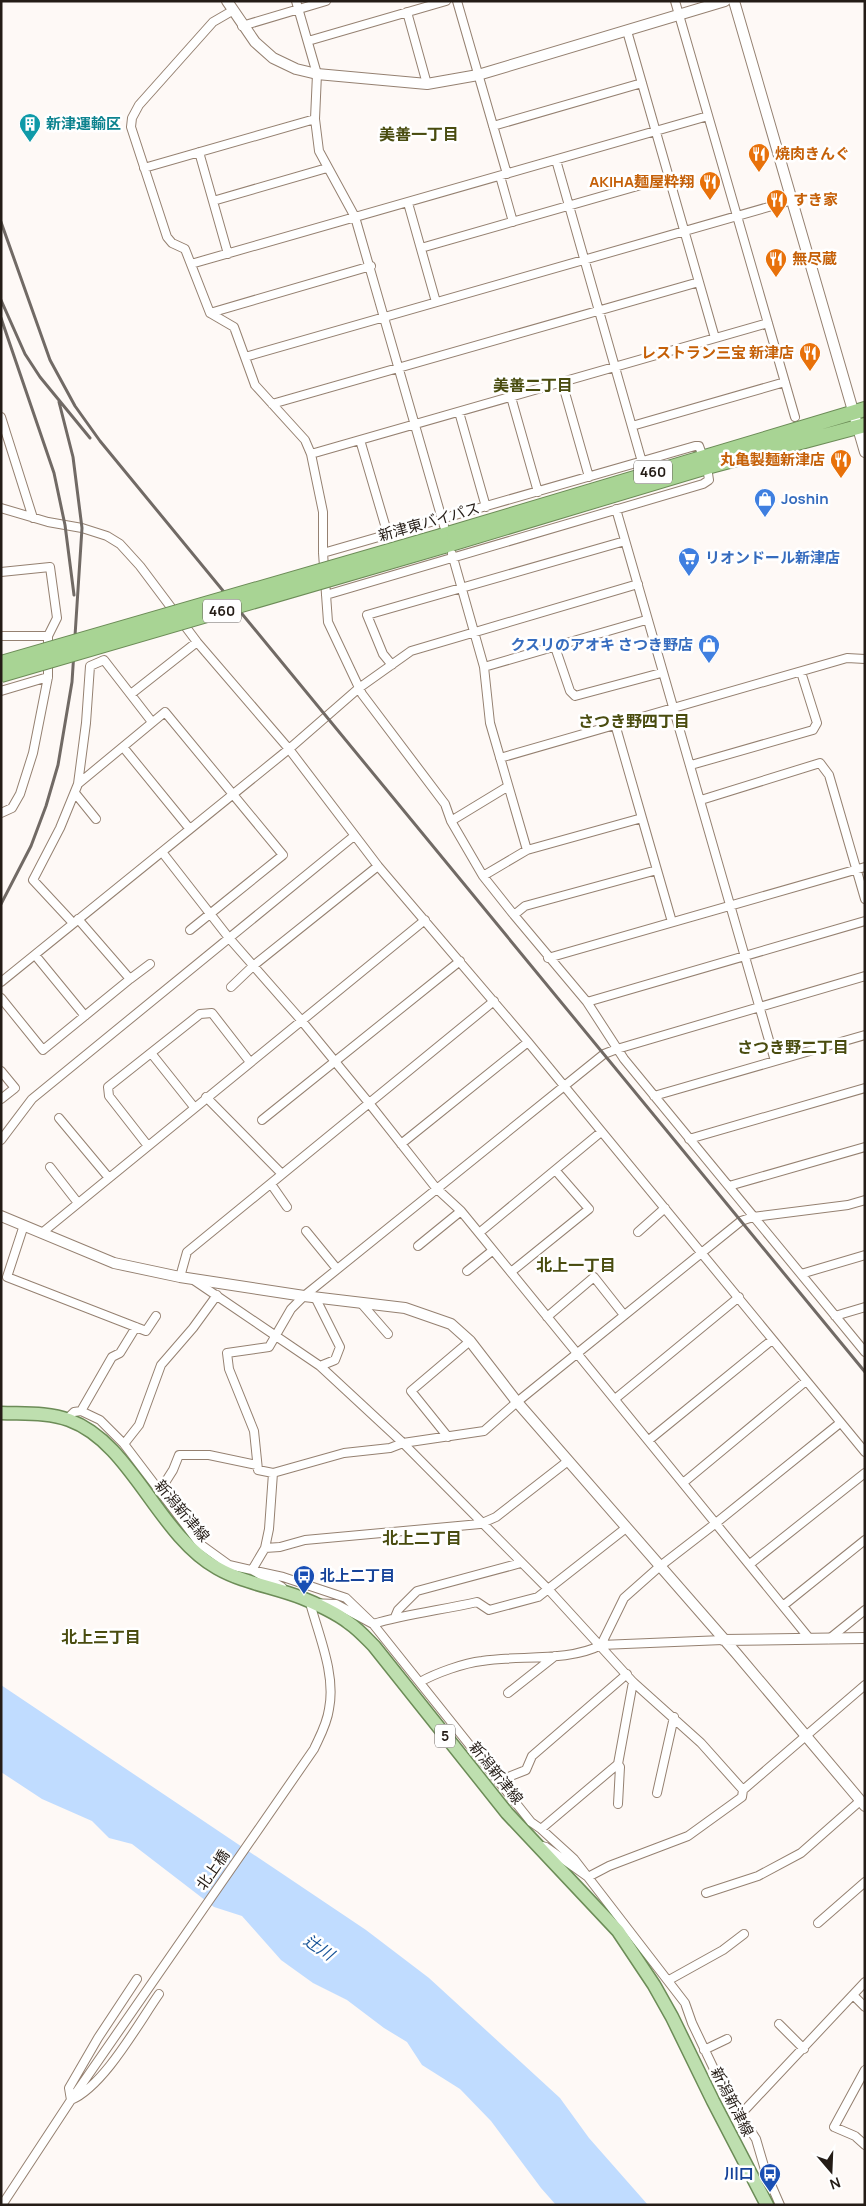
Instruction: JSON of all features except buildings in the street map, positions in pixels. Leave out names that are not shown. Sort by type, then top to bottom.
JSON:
[{"type":"highway","name":"新津東バイパス","points":[[1,675],[705,462],[859,410]]},
{"type":"highway","name":"新津東バイパス","points":[[705,462],[861,426]]},
{"type":"highway","name":"新津東バイパス","points":[[1,663],[446,540]]},
{"type":"main road","name":"新潟新津線","points":[[1,1413],[67,1419],[84,1427],[98,1436],[117,1457],[179,1536],[199,1556],[218,1569],[244,1580],[307,1601],[348,1622],[374,1646],[507,1813],[618,1931],[654,1985],[768,2205]]},
{"type":"street","points":[[242,26],[298,5],[326,1]]},
{"type":"street","points":[[308,41],[446,1]]},
{"type":"street","points":[[457,1],[493,126],[513,222]]},
{"type":"street","points":[[675,1],[795,417]]},
{"type":"street","points":[[725,1],[478,75],[427,84],[317,74],[296,69],[273,58],[255,42],[229,6],[139,105],[132,118],[131,126],[167,237],[172,243],[185,249],[210,313],[234,327],[255,385],[305,440],[311,454],[323,512],[323,553],[328,622],[362,694],[445,804],[451,821],[483,876],[548,958],[587,1002],[617,1049],[654,1096],[865,1352]]},
{"type":"street","points":[[734,1],[793,200],[859,410],[865,452]]},
{"type":"street","points":[[298,5],[317,74],[315,119],[320,151],[327,168],[355,218],[371,266],[446,540],[484,667],[490,723],[507,787],[527,850]]},
{"type":"street","points":[[407,12],[427,84]]},
{"type":"street","points":[[627,31],[715,338]]},
{"type":"street","points":[[493,126],[642,83]]},
{"type":"street","points":[[191,264],[708,116]]},
{"type":"street","points":[[144,168],[315,119]]},
{"type":"street","points":[[199,152],[228,254]]},
{"type":"street","points":[[556,160],[642,462]]},
{"type":"street","points":[[213,201],[327,168]]},
{"type":"street","points":[[420,248],[669,177]]},
{"type":"street","points":[[245,357],[793,200]]},
{"type":"street","points":[[408,202],[436,302]]},
{"type":"street","points":[[210,313],[371,266]]},
{"type":"street","points":[[272,404],[699,282]]},
{"type":"street","points":[[311,454],[768,323]]},
{"type":"street","points":[[562,382],[589,477]]},
{"type":"street","points":[[632,426],[784,382]]},
{"type":"street","points":[[511,397],[538,492]]},
{"type":"street","points":[[459,412],[486,507]]},
{"type":"street","points":[[1,416],[33,518]]},
{"type":"street","points":[[360,440],[388,535]]},
{"type":"street","points":[[323,553],[388,535],[446,540],[486,507],[695,446],[699,446],[709,480],[703,484],[616,509],[446,540],[326,594]]},
{"type":"street","points":[[1,508],[33,518],[82,528],[107,536],[120,544],[140,566],[197,642],[289,749],[378,866],[565,1086],[865,1452]]},
{"type":"street","points":[[616,509],[661,673],[691,765],[775,1061]]},
{"type":"street","points":[[392,665],[384,654],[367,615],[625,541]]},
{"type":"street","points":[[1,572],[50,567],[57,618],[48,636],[48,677],[33,753],[20,794],[12,808],[1,813]]},
{"type":"street","points":[[1,982],[289,749],[359,688],[411,651],[638,584]]},
{"type":"street","points":[[484,667],[646,620]]},
{"type":"street","points":[[1,636],[48,636]]},
{"type":"street","points":[[132,694],[197,642]]},
{"type":"street","points":[[555,647],[570,691],[575,696],[661,673]]},
{"type":"street","points":[[500,758],[847,658],[865,659]]},
{"type":"street","points":[[130,979],[33,880],[60,828],[78,784],[86,723],[90,666],[104,660],[152,722]]},
{"type":"street","points":[[691,765],[812,730],[817,723],[801,672]]},
{"type":"street","points":[[1,691],[48,677]]},
{"type":"street","points":[[78,784],[165,712],[283,854],[190,930]]},
{"type":"street","points":[[615,724],[672,922]]},
{"type":"street","points":[[123,747],[190,828]]},
{"type":"street","points":[[701,800],[820,764],[829,775],[865,900]]},
{"type":"street","points":[[451,821],[507,787]]},
{"type":"street","points":[[75,793],[96,819]]},
{"type":"street","points":[[483,876],[527,850],[642,818]]},
{"type":"street","points":[[1,1140],[32,1099],[354,836]]},
{"type":"street","points":[[162,852],[229,938],[301,1020],[436,1188],[461,1211],[809,1638]]},
{"type":"street","points":[[231,987],[253,966],[378,866]]},
{"type":"street","points":[[548,958],[865,867]]},
{"type":"street","points":[[514,915],[525,906],[657,870]]},
{"type":"street","points":[[42,1232],[425,920]]},
{"type":"street","points":[[587,1002],[865,921]]},
{"type":"street","points":[[35,955],[85,1016]]},
{"type":"street","points":[[262,1120],[460,961]]},
{"type":"street","points":[[1,998],[43,1050],[150,964]]},
{"type":"street","points":[[865,976],[617,1049],[600,1057],[337,1269],[310,1297],[291,1309],[269,1347],[227,1353],[229,1369],[254,1430],[258,1470],[273,1473],[344,1453],[390,1448],[402,1444],[484,1431],[517,1402],[741,1221],[753,1217],[848,1205],[865,1200]]},
{"type":"street","points":[[185,1277],[187,1252],[494,1001]]},
{"type":"street","points":[[148,1146],[109,1096],[108,1087],[200,1014],[212,1013],[250,1062]]},
{"type":"street","points":[[654,1096],[865,1035]]},
{"type":"street","points":[[401,1144],[528,1042]]},
{"type":"street","points":[[151,1053],[194,1107]]},
{"type":"street","points":[[1,1071],[15,1088],[1,1099]]},
{"type":"street","points":[[689,1139],[865,1088]]},
{"type":"street","points":[[206,1097],[282,1174]]},
{"type":"street","points":[[59,1118],[108,1178]]},
{"type":"street","points":[[479,1233],[602,1132]]},
{"type":"street","points":[[729,1186],[865,1147]]},
{"type":"street","points":[[50,1167],[78,1203]]},
{"type":"street","points":[[510,1272],[589,1210],[556,1171]]},
{"type":"street","points":[[271,1184],[288,1208]]},
{"type":"street","points":[[638,1232],[665,1208]]},
{"type":"street","points":[[418,1246],[461,1211]]},
{"type":"street","points":[[1,1216],[114,1263],[185,1277],[310,1297],[405,1308],[451,1324],[470,1341],[517,1402],[806,1736],[862,1804],[801,1853],[758,1876],[706,1893]]},
{"type":"street","points":[[24,1225],[7,1277],[146,1331],[156,1316]]},
{"type":"street","points":[[306,1231],[337,1269]]},
{"type":"street","points":[[467,1271],[492,1251]]},
{"type":"street","points":[[801,1274],[865,1255]]},
{"type":"street","points":[[185,1277],[217,1295],[320,1366],[402,1444],[480,1524],[548,1589],[633,1682],[701,1743],[743,1790]]},
{"type":"street","points":[[548,1317],[594,1278],[624,1315]]},
{"type":"street","points":[[124,1444],[139,1425],[161,1365],[193,1328],[217,1295]]},
{"type":"street","points":[[310,1297],[340,1347],[334,1360],[320,1366]]},
{"type":"street","points":[[615,1399],[738,1297]]},
{"type":"street","points":[[362,1303],[388,1334]]},
{"type":"street","points":[[835,1316],[865,1307]]},
{"type":"street","points":[[81,1411],[112,1357],[120,1353],[136,1327]]},
{"type":"street","points":[[649,1440],[772,1340]]},
{"type":"street","points":[[448,1437],[411,1391],[470,1341]]},
{"type":"street","points":[[683,1483],[806,1381]]},
{"type":"street","points":[[67,1419],[74,1412],[81,1411],[100,1420],[124,1444],[200,1544],[229,1565],[283,1577],[346,1598],[373,1624],[504,1791],[530,1822],[541,1829],[574,1859],[669,1980],[685,2003],[704,2050],[723,2088],[756,2139],[766,2173],[780,2205]]},
{"type":"street","points":[[601,1646],[624,1598],[659,1567],[840,1422]]},
{"type":"street","points":[[159,1492],[173,1470],[179,1455],[208,1455],[257,1465]]},
{"type":"street","points":[[265,1548],[280,1547],[305,1540],[480,1524],[496,1517],[568,1461]]},
{"type":"street","points":[[252,1570],[265,1548],[270,1529],[273,1473]]},
{"type":"street","points":[[750,1564],[865,1473]]},
{"type":"street","points":[[252,1570],[307,1601],[336,1604],[373,1624],[396,1617],[477,1602],[490,1610],[538,1597],[626,1528]]},
{"type":"street","points":[[784,1605],[865,1540]]},
{"type":"street","points":[[396,1617],[398,1610],[416,1591],[521,1564]]},
{"type":"street","name":"北上橋","points":[[2,2205],[71,2100],[314,1749],[326,1725],[330,1708],[331,1683],[307,1601]]},
{"type":"street","points":[[829,1639],[865,1610]]},
{"type":"street","points":[[420,1682],[481,1661],[555,1656],[601,1646],[723,1640],[865,1638]]},
{"type":"street","points":[[508,1692],[555,1656]]},
{"type":"street","points":[[498,1781],[526,1770],[532,1756],[627,1674]]},
{"type":"street","points":[[618,1804],[620,1767],[618,1764],[633,1682]]},
{"type":"street","points":[[588,1877],[609,1866],[688,1836],[742,1797],[743,1790],[865,1685]]},
{"type":"street","points":[[658,1793],[674,1717]]},
{"type":"street","points":[[541,1829],[618,1764]]},
{"type":"street","points":[[535,1844],[546,1847],[588,1877]]},
{"type":"street","points":[[818,1923],[865,1882]]},
{"type":"street","points":[[669,1980],[723,1950],[744,1934]]},
{"type":"street","points":[[137,1979],[98,2038],[69,2088],[71,2100],[82,2095],[114,2062],[158,1994]]},
{"type":"street","points":[[741,2114],[865,1982]]},
{"type":"street","points":[[854,1995],[865,2007]]},
{"type":"street","points":[[779,2024],[804,2049]]},
{"type":"street","points":[[704,2050],[727,2039]]},
{"type":"street","points":[[865,2070],[834,2128],[855,2136],[865,2145]]},
{"type":"water","name":"辻川","points":[[1,1685],[366,1930],[429,1978],[560,2098],[589,2138],[648,2205],[556,2205],[491,2121],[460,2089],[422,2065],[407,2042],[384,2028],[347,2000],[313,1983],[281,1960],[242,1916],[214,1907],[132,1844],[109,1838],[92,1821],[42,1799],[1,1772]]},
{"type":"railway","points":[[1,222],[50,360],[75,406],[100,441],[865,1372]]},
{"type":"railway","points":[[1,300],[25,354],[40,377],[90,438]]},
{"type":"railway","points":[[1,318],[54,473],[65,525],[74,595]]},
{"type":"railway","points":[[1,904],[31,846],[46,806],[58,765],[72,682],[82,528],[73,457],[59,402]]},
{"type":"place","name":"新津運輸区","points":[[30,143]]},
{"type":"place","name":"焼肉きんぐ","points":[[759,173]]},
{"type":"place","name":"AKIHA麺屋粋翔","points":[[710,201]]},
{"type":"place","name":"すき家","points":[[777,219]]},
{"type":"place","name":"無尽蔵","points":[[776,278]]},
{"type":"place","name":"レストラン三宝 新津店","points":[[810,372]]},
{"type":"place","name":"丸亀製麺新津店","points":[[841,479]]},
{"type":"place","name":"Joshin","points":[[765,518]]},
{"type":"place","name":"リオンドール新津店","points":[[689,577]]},
{"type":"place","name":"クスリのアオキ さつき野店","points":[[709,664]]},
{"type":"place","name":"北上二丁目","points":[[304,1595]]},
{"type":"place","name":"川口","points":[[770,2193]]},
{"type":"district","name":"美善一丁目","points":[[419,134]]},
{"type":"district","name":"美善二丁目","points":[[533,385]]},
{"type":"district","name":"さつき野四丁目","points":[[634,721]]},
{"type":"district","name":"さつき野二丁目","points":[[793,1047]]},
{"type":"district","name":"北上一丁目","points":[[576,1265]]},
{"type":"district","name":"北上二丁目","points":[[422,1538]]},
{"type":"district","name":"北上三丁目","points":[[101,1637]]}]
